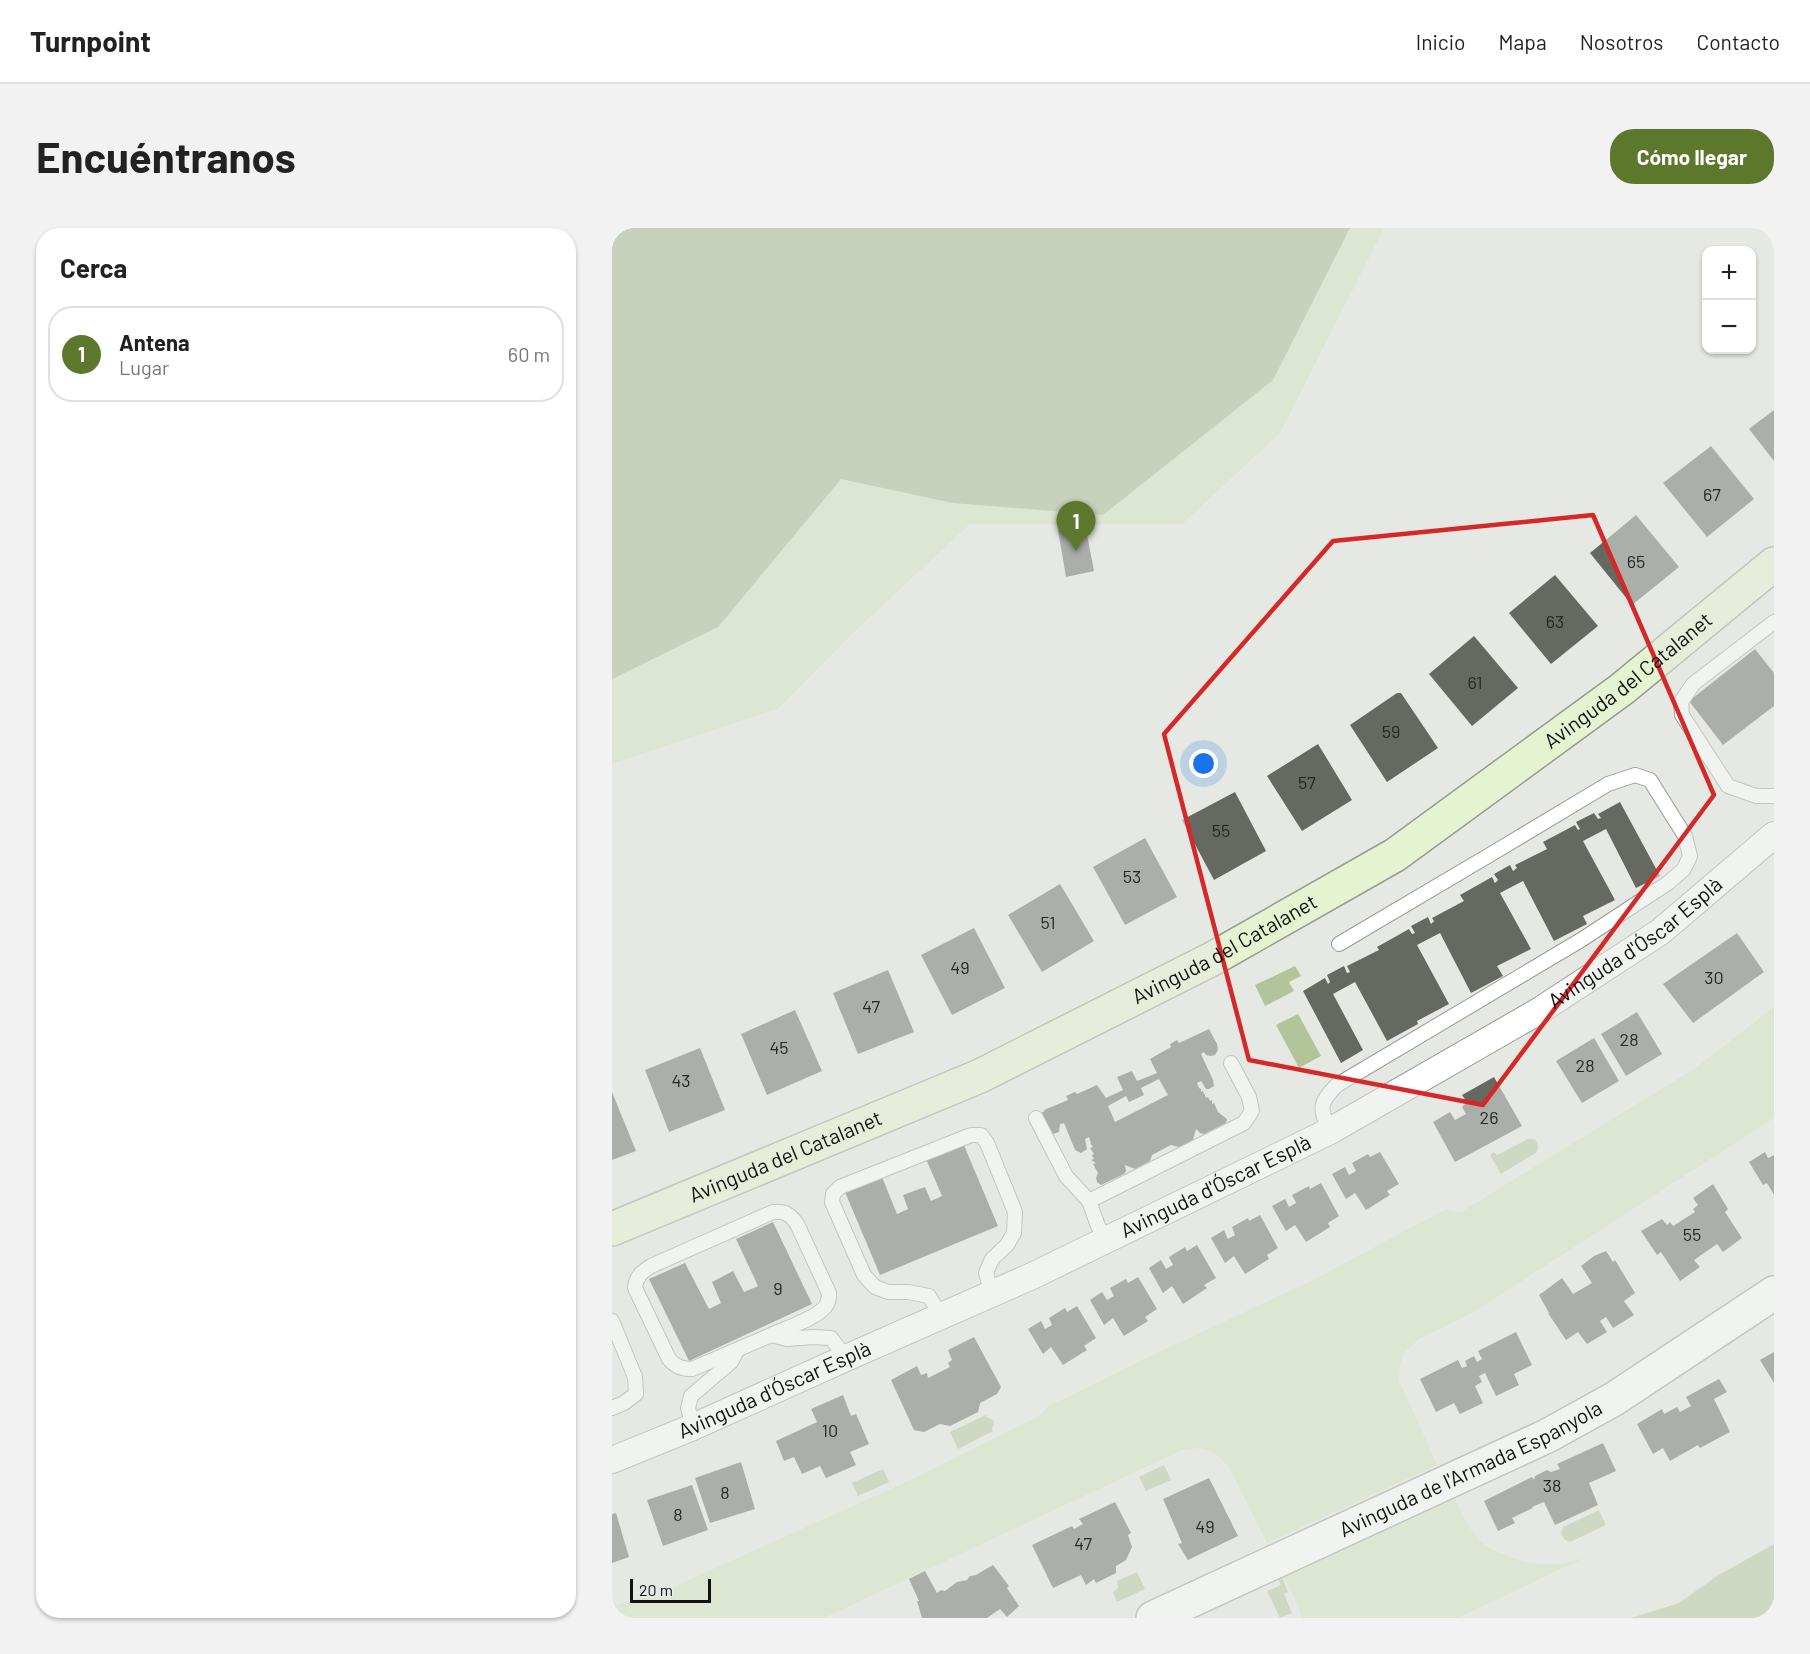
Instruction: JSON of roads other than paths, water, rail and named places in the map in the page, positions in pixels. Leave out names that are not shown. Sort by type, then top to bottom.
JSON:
[{"type":"main road","name":"Avinguda del Catalanet","points":[[612,1229],[980,1076],[1212,959],[1385,861],[1622,689],[1774,564]]},
{"type":"street","name":"Avinguda d'Óscar Esplà","points":[[612,1460],[693,1427],[992,1294],[1107,1241],[1330,1131],[1539,1011],[1660,932],[1774,835]]},
{"type":"street","name":"Avinguda de l'Armada Espanyola","points":[[1153,1618],[1547,1436],[1614,1399],[1774,1293]]},
{"type":"lane","points":[[1774,622],[1693,684],[1681,702],[1682,715],[1728,786],[1756,796],[1774,796]]},
{"type":"lane","points":[[1330,1131],[1321,1108],[1324,1098],[1337,1085],[1581,940],[1668,884],[1684,869],[1690,856],[1684,836],[1650,780],[1635,775],[1608,784],[1339,944]]},
{"type":"lane","points":[[1089,1201],[1244,1123],[1252,1111],[1249,1097],[1231,1063]]},
{"type":"lane","points":[[1036,1118],[1066,1176],[1089,1201],[1098,1226],[1107,1241]]},
{"type":"lane","points":[[941,1316],[929,1296],[908,1292],[888,1292],[875,1287],[864,1275],[832,1202],[833,1194],[840,1187],[971,1135],[981,1136],[987,1143],[1015,1212],[1014,1233],[1007,1245],[992,1259],[986,1273],[992,1294]]},
{"type":"lane","points":[[783,1211],[790,1215],[796,1224],[829,1293],[829,1300],[824,1308],[813,1315],[771,1335],[692,1369],[676,1366],[669,1359],[635,1288],[636,1280],[639,1274],[651,1266],[773,1212],[783,1211]]},
{"type":"lane","points":[[612,1321],[635,1377],[636,1394],[624,1404],[612,1408]]},
{"type":"lane","points":[[771,1335],[787,1339],[831,1338],[846,1358]]},
{"type":"lane","points":[[693,1427],[688,1407],[691,1396],[731,1362],[737,1351]]},
{"type":"place","name":"Antena","points":[[1076,551]]}]
